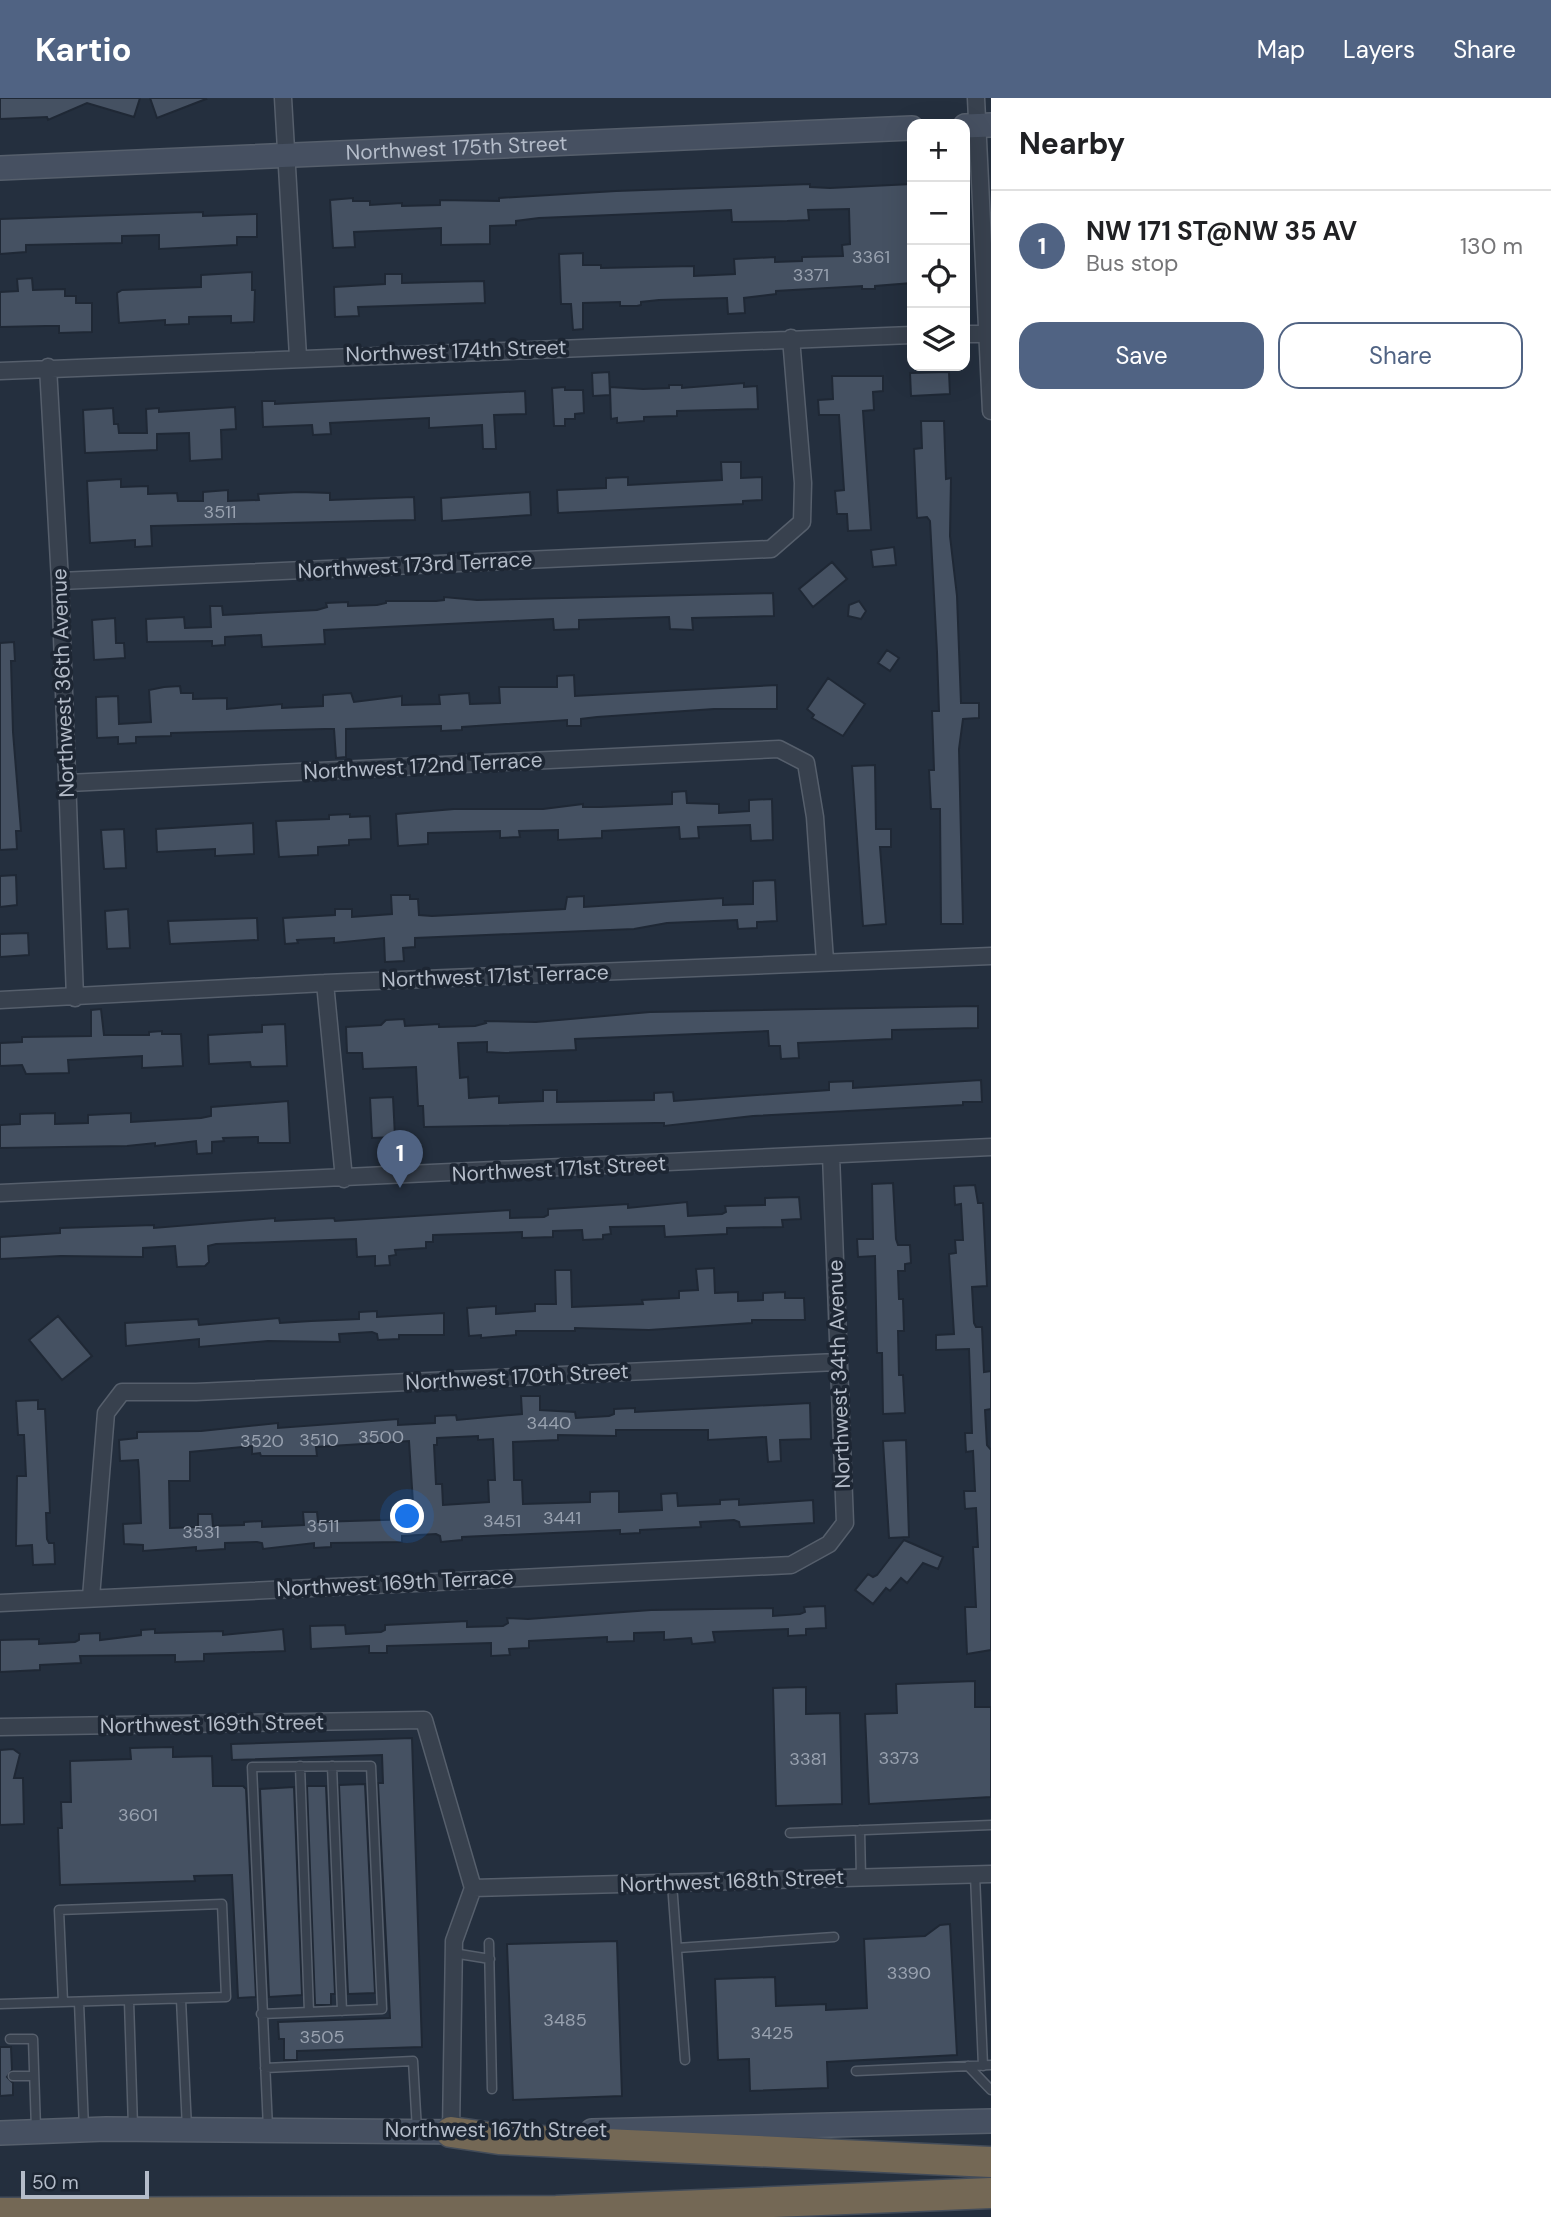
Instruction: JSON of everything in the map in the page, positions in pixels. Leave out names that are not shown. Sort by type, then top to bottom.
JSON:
[{"type":"highway","points":[[451,2132],[526,2141],[991,2162]]},
{"type":"highway","points":[[0,2213],[556,2211],[991,2193]]},
{"type":"street","points":[[283,98],[299,358]]},
{"type":"street","points":[[976,98],[991,411]]},
{"type":"street","name":"Northwest 175th Street","points":[[0,168],[907,128]]},
{"type":"street","points":[[970,334],[988,334]]},
{"type":"street","name":"Northwest 174th Street","points":[[0,371],[907,335]]},
{"type":"street","name":"Northwest 173rd Terrace","points":[[60,581],[771,549],[802,522],[803,483],[791,338]]},
{"type":"street","name":"Northwest 36th Avenue","points":[[48,367],[60,581],[75,998]]},
{"type":"street","name":"Northwest 172nd Terrace","points":[[68,783],[779,749],[806,763],[815,817],[825,961]]},
{"type":"street","name":"Northwest 171st Terrace","points":[[0,1000],[325,983],[991,956]]},
{"type":"street","points":[[325,983],[344,1180]]},
{"type":"street","name":"Northwest 171st Street","points":[[0,1193],[344,1180],[991,1147]]},
{"type":"street","name":"Northwest 34th Avenue","points":[[791,1565],[830,1544],[845,1524],[831,1156]]},
{"type":"street","name":"Northwest 170th Street","points":[[91,1597],[106,1413],[122,1392],[196,1392],[837,1362]]},
{"type":"street","name":"Northwest 169th Terrace","points":[[0,1603],[791,1565]]},
{"type":"street","name":"Northwest 169th Street","points":[[0,1727],[424,1720],[473,1888]]},
{"type":"street","name":"Northwest 168th Street","points":[[473,1888],[983,1875]]},
{"type":"street","points":[[451,2132],[454,1941],[473,1888]]},
{"type":"street","name":"Northwest 167th Street","points":[[0,2133],[187,2129],[451,2132],[991,2121]]},
{"type":"lane","points":[[300,1766],[309,2012]]},
{"type":"lane","points":[[332,1766],[342,2011]]},
{"type":"lane","points":[[261,2014],[382,2009],[371,1766],[252,1767],[261,2014],[268,2129]]},
{"type":"lane","points":[[790,1833],[991,1825]]},
{"type":"lane","points":[[860,1830],[861,1878]]},
{"type":"lane","points":[[856,2071],[987,2065],[983,1875]]},
{"type":"lane","points":[[672,1883],[685,2060]]},
{"type":"lane","points":[[0,2004],[226,1997],[222,1904],[59,1910],[62,2002]]},
{"type":"lane","points":[[677,1948],[834,1937]]},
{"type":"lane","points":[[489,1943],[492,2089]]},
{"type":"lane","points":[[453,1953],[490,1959]]},
{"type":"lane","points":[[181,1999],[187,2129]]},
{"type":"lane","points":[[129,2001],[133,2130]]},
{"type":"lane","points":[[79,2003],[84,2130]]},
{"type":"lane","points":[[10,2039],[33,2039],[36,2132]]},
{"type":"lane","points":[[265,2068],[413,2061],[417,2131]]},
{"type":"lane","points":[[968,2066],[991,2090]]},
{"type":"lane","points":[[13,2076],[34,2076]]},
{"type":"building","points":[[0,98],[140,98],[134,117],[87,103],[48,120],[47,117],[0,119]]},
{"type":"building","points":[[150,98],[205,98],[206,99],[157,118]]},
{"type":"building","points":[[810,184],[810,187],[830,188],[907,184],[907,283],[875,286],[875,289],[862,289],[862,286],[776,291],[776,294],[744,298],[745,313],[728,314],[727,298],[659,300],[641,302],[641,305],[637,306],[620,306],[620,302],[583,303],[583,329],[573,330],[571,304],[561,304],[559,254],[583,253],[583,265],[601,265],[601,268],[694,266],[694,276],[735,274],[734,259],[775,257],[775,262],[802,261],[802,257],[843,256],[842,245],[850,244],[849,209],[808,210],[809,220],[787,221],[732,222],[731,210],[539,218],[516,221],[516,225],[490,226],[490,244],[441,245],[441,228],[354,232],[355,247],[333,248],[330,200],[353,198],[353,201],[370,201],[370,205],[440,205],[440,200],[499,201],[499,198]]},
{"type":"building","points":[[203,212],[203,216],[257,214],[257,237],[237,237],[237,245],[159,249],[159,235],[122,236],[122,243],[26,245],[26,252],[0,254],[0,219]]},
{"type":"building","points":[[252,272],[252,290],[255,290],[254,322],[231,323],[231,316],[189,317],[189,324],[165,325],[165,320],[119,323],[117,293],[122,290],[201,287],[201,275]]},
{"type":"building","points":[[385,274],[402,274],[402,283],[484,281],[485,303],[358,307],[359,316],[335,317],[334,287],[385,284]]},
{"type":"building","points":[[32,278],[33,290],[65,289],[65,296],[76,296],[76,303],[92,303],[92,332],[59,333],[59,326],[0,327],[0,292],[18,291],[17,279]]},
{"type":"building","points":[[609,372],[610,395],[593,396],[592,373]]},
{"type":"building","points":[[949,372],[950,394],[911,396],[910,373]]},
{"type":"building","points":[[832,376],[883,376],[883,391],[873,392],[874,410],[863,411],[871,530],[848,531],[847,514],[837,514],[835,491],[844,490],[839,415],[819,415],[818,400],[833,399]]},
{"type":"building","points":[[744,383],[744,387],[757,386],[758,409],[677,411],[677,416],[644,417],[644,421],[617,423],[617,418],[611,419],[610,387],[643,389],[682,385],[682,388]]},
{"type":"building","points":[[565,387],[565,390],[583,390],[584,413],[575,414],[575,419],[565,419],[565,426],[554,426],[552,388]]},
{"type":"building","points":[[525,391],[526,414],[494,415],[496,449],[483,449],[482,425],[429,428],[429,418],[330,423],[331,434],[313,435],[312,425],[263,427],[262,401],[275,401],[275,404]]},
{"type":"building","points":[[235,407],[236,429],[221,430],[222,459],[190,461],[189,433],[157,434],[157,450],[85,453],[83,410],[113,408],[114,424],[118,424],[119,433],[147,433],[146,409],[159,408],[159,412]]},
{"type":"building","points":[[921,421],[944,421],[946,479],[951,478],[950,536],[957,596],[961,703],[979,703],[979,718],[963,719],[959,749],[963,924],[941,924],[940,809],[931,809],[929,770],[934,770],[932,711],[939,711],[930,521],[927,517],[917,518],[914,449],[922,448]]},
{"type":"building","points":[[721,462],[741,462],[741,478],[762,477],[762,500],[743,501],[743,504],[558,513],[557,490],[606,488],[606,478],[628,477],[628,485],[722,480]]},
{"type":"building","points":[[121,479],[121,487],[148,486],[148,494],[177,493],[178,501],[203,501],[203,492],[228,490],[228,501],[259,500],[258,494],[299,492],[330,493],[330,500],[414,497],[415,520],[151,526],[152,546],[135,547],[135,540],[90,543],[87,481]]},
{"type":"building","points":[[530,492],[531,515],[442,521],[441,498]]},
{"type":"building","points":[[894,547],[896,565],[873,567],[871,550]]},
{"type":"building","points":[[832,562],[847,579],[813,607],[799,589]]},
{"type":"building","points":[[773,593],[774,616],[692,618],[693,630],[670,629],[669,617],[579,620],[579,629],[554,630],[553,619],[324,630],[325,644],[262,647],[261,635],[225,637],[225,645],[212,646],[212,641],[147,642],[146,619],[184,617],[185,628],[211,627],[210,606],[222,606],[223,615],[317,610],[327,607],[326,603],[348,602],[348,606],[377,605],[386,601],[436,601],[444,600],[444,597],[477,600]]},
{"type":"building","points":[[859,601],[866,611],[861,619],[848,616],[849,605]]},
{"type":"building","points":[[115,618],[116,643],[124,643],[125,658],[94,660],[92,620]]},
{"type":"building","points":[[14,642],[15,661],[11,661],[13,732],[21,831],[16,831],[17,849],[0,850],[0,643]]},
{"type":"building","points":[[887,650],[899,658],[890,671],[878,663]]},
{"type":"building","points":[[574,675],[575,696],[777,685],[777,709],[714,709],[597,717],[581,719],[581,726],[567,726],[567,720],[462,727],[462,730],[441,731],[441,726],[346,729],[346,757],[336,758],[334,729],[171,733],[171,736],[136,737],[136,743],[118,744],[118,737],[97,738],[96,697],[118,696],[119,724],[151,722],[149,690],[164,687],[180,686],[181,693],[193,693],[193,699],[227,698],[227,709],[282,704],[282,708],[323,706],[323,695],[351,693],[354,702],[402,696],[402,705],[440,704],[439,695],[469,693],[470,704],[500,703],[499,687],[557,687],[557,676]]},
{"type":"building","points":[[828,678],[865,704],[843,736],[812,718],[814,715],[807,709]]},
{"type":"building","points":[[875,765],[876,829],[891,829],[891,847],[880,847],[886,924],[863,926],[852,766]]},
{"type":"building","points":[[686,791],[687,803],[719,804],[719,813],[749,811],[749,800],[772,799],[773,840],[751,841],[750,825],[698,827],[699,838],[680,839],[679,827],[602,831],[602,838],[558,840],[558,830],[519,831],[520,837],[500,838],[500,831],[428,833],[428,844],[398,846],[396,814],[454,809],[543,809],[583,804],[583,807],[601,807],[672,804],[672,792]]},
{"type":"building","points":[[350,814],[350,817],[370,816],[371,839],[349,840],[349,845],[318,847],[318,855],[279,857],[276,821],[329,819],[329,815]]},
{"type":"building","points":[[253,823],[254,854],[215,856],[215,849],[157,852],[156,829]]},
{"type":"building","points":[[124,829],[126,868],[104,869],[101,830]]},
{"type":"building","points":[[16,875],[17,905],[0,907],[0,876]]},
{"type":"building","points":[[775,880],[777,921],[757,922],[757,928],[738,929],[737,920],[667,923],[634,929],[415,938],[415,947],[403,948],[404,961],[385,962],[384,938],[334,943],[334,938],[297,940],[298,943],[285,944],[283,918],[335,915],[335,909],[352,909],[352,917],[392,914],[391,895],[410,895],[410,899],[418,899],[419,915],[432,916],[565,909],[567,897],[584,896],[584,907],[723,898],[723,905],[753,904],[753,881]]},
{"type":"building","points":[[128,909],[130,948],[107,949],[105,911]]},
{"type":"building","points":[[257,918],[258,940],[170,944],[168,921]]},
{"type":"building","points":[[28,933],[29,955],[0,957],[0,934]]},
{"type":"building","points":[[978,1006],[978,1028],[892,1030],[892,1039],[798,1043],[799,1058],[781,1059],[780,1046],[769,1046],[768,1031],[575,1039],[576,1050],[505,1053],[487,1052],[487,1042],[458,1043],[460,1078],[468,1077],[469,1098],[499,1096],[499,1103],[543,1101],[543,1090],[557,1090],[557,1102],[654,1100],[654,1093],[673,1092],[674,1101],[829,1090],[829,1082],[853,1081],[853,1088],[981,1080],[982,1102],[963,1102],[963,1105],[753,1116],[664,1126],[664,1123],[655,1123],[424,1127],[423,1106],[418,1106],[416,1067],[363,1069],[362,1053],[347,1053],[346,1027],[381,1025],[386,1020],[404,1019],[405,1026],[439,1024],[439,1027],[475,1026],[486,1023],[485,1021],[536,1022],[650,1012]]},
{"type":"building","points":[[101,1009],[104,1035],[149,1035],[149,1032],[162,1031],[162,1034],[181,1034],[183,1066],[142,1068],[142,1056],[68,1060],[69,1073],[26,1074],[22,1065],[0,1066],[0,1043],[22,1042],[22,1037],[91,1036],[91,1010]]},
{"type":"building","points":[[285,1024],[287,1066],[251,1067],[250,1062],[209,1064],[208,1035],[262,1032],[262,1025]]},
{"type":"building","points":[[393,1097],[395,1137],[372,1138],[370,1098]]},
{"type":"building","points":[[288,1101],[290,1143],[258,1143],[258,1137],[223,1138],[224,1141],[212,1142],[212,1153],[197,1154],[196,1141],[155,1146],[155,1143],[0,1148],[0,1125],[20,1124],[20,1114],[55,1113],[55,1124],[88,1123],[88,1115],[131,1113],[131,1122],[201,1118],[211,1116],[211,1107]]},
{"type":"building","points":[[893,1183],[896,1239],[898,1245],[910,1245],[911,1263],[905,1264],[905,1271],[898,1271],[899,1299],[903,1299],[904,1331],[898,1331],[899,1375],[903,1375],[905,1413],[883,1414],[882,1353],[877,1353],[875,1256],[858,1257],[857,1239],[873,1239],[872,1184]]},
{"type":"building","points":[[975,1185],[978,1203],[983,1203],[987,1286],[972,1287],[974,1323],[976,1327],[982,1327],[984,1372],[991,1371],[991,1409],[985,1410],[987,1445],[991,1450],[991,1650],[967,1654],[965,1607],[976,1607],[973,1547],[978,1547],[976,1508],[965,1509],[964,1491],[975,1491],[973,1451],[966,1452],[965,1433],[972,1433],[969,1349],[936,1350],[936,1335],[954,1334],[949,1254],[956,1253],[955,1240],[963,1240],[961,1204],[955,1205],[954,1186]]},
{"type":"building","points":[[799,1197],[801,1219],[782,1220],[783,1227],[727,1228],[727,1234],[665,1237],[664,1226],[610,1227],[611,1234],[603,1235],[603,1239],[583,1240],[582,1230],[553,1231],[553,1237],[522,1238],[522,1232],[433,1235],[433,1242],[426,1242],[426,1248],[395,1250],[396,1255],[389,1256],[390,1265],[375,1266],[375,1256],[357,1257],[356,1239],[216,1244],[208,1246],[209,1262],[205,1266],[177,1267],[175,1246],[143,1248],[143,1257],[61,1256],[0,1259],[0,1237],[60,1233],[60,1228],[154,1225],[154,1228],[275,1218],[275,1221],[334,1218],[335,1221],[510,1210],[510,1218],[544,1217],[548,1215],[548,1209],[628,1204],[628,1208],[687,1202],[688,1216],[722,1214],[726,1212],[725,1206],[765,1205],[765,1198]]},
{"type":"building","points":[[714,1268],[715,1293],[738,1292],[738,1301],[763,1300],[763,1293],[785,1292],[785,1298],[804,1298],[805,1320],[752,1320],[752,1323],[649,1330],[575,1328],[575,1331],[516,1331],[516,1335],[481,1338],[481,1335],[469,1336],[467,1308],[496,1306],[496,1314],[535,1311],[535,1304],[556,1304],[555,1270],[571,1270],[572,1307],[643,1304],[642,1300],[679,1298],[679,1291],[698,1290],[696,1269]]},
{"type":"building","points":[[377,1311],[377,1317],[444,1313],[444,1335],[399,1335],[399,1339],[378,1340],[377,1334],[372,1332],[339,1334],[340,1342],[268,1341],[199,1347],[199,1339],[126,1346],[125,1323],[198,1319],[199,1325],[279,1318],[280,1323],[359,1319],[359,1312]]},
{"type":"building","points":[[58,1316],[92,1356],[62,1380],[29,1340]]},
{"type":"building","points":[[521,1396],[540,1396],[540,1410],[575,1412],[576,1418],[609,1416],[614,1414],[614,1409],[635,1408],[635,1412],[810,1403],[811,1439],[780,1440],[781,1461],[768,1462],[766,1437],[708,1440],[708,1430],[616,1430],[616,1436],[558,1435],[558,1440],[513,1442],[514,1480],[522,1480],[523,1504],[590,1502],[590,1492],[619,1491],[619,1512],[662,1510],[661,1494],[677,1493],[678,1506],[720,1504],[720,1500],[739,1499],[739,1505],[813,1500],[814,1523],[740,1527],[739,1522],[734,1520],[700,1522],[701,1527],[640,1530],[640,1533],[620,1534],[620,1530],[462,1537],[462,1540],[441,1542],[440,1536],[436,1534],[402,1536],[402,1542],[331,1543],[331,1547],[314,1548],[314,1543],[263,1549],[262,1543],[257,1542],[225,1543],[225,1549],[196,1551],[196,1547],[143,1551],[143,1545],[124,1544],[123,1524],[141,1523],[139,1471],[138,1460],[120,1461],[119,1440],[137,1438],[137,1432],[201,1431],[278,1423],[278,1428],[398,1419],[398,1425],[435,1423],[435,1416],[456,1415],[457,1420],[522,1414]],"holes":[[[478,1436],[478,1440],[493,1439],[495,1480],[488,1480],[489,1502],[443,1505],[442,1484],[436,1484],[434,1445],[437,1445],[437,1438]],[[409,1441],[414,1519],[318,1522],[317,1512],[303,1512],[304,1525],[262,1527],[262,1521],[244,1522],[244,1525],[213,1526],[212,1514],[198,1514],[198,1527],[170,1528],[169,1481],[190,1481],[190,1452],[252,1446],[252,1454],[260,1453],[261,1456],[317,1456],[316,1447]]]},
{"type":"building","points":[[38,1400],[38,1409],[45,1409],[50,1513],[46,1513],[47,1539],[49,1543],[54,1543],[55,1564],[33,1565],[32,1545],[16,1546],[17,1476],[26,1476],[24,1435],[18,1435],[16,1401]]},
{"type":"building","points":[[906,1440],[909,1537],[889,1538],[883,1441]]},
{"type":"building","points":[[904,1540],[943,1557],[938,1569],[923,1563],[907,1583],[901,1578],[890,1591],[886,1588],[873,1604],[855,1590],[868,1574],[873,1577],[877,1575]]},
{"type":"building","points":[[825,1606],[826,1628],[806,1629],[806,1635],[788,1636],[788,1629],[713,1632],[715,1642],[692,1644],[691,1638],[664,1640],[664,1632],[634,1633],[634,1641],[607,1642],[607,1637],[529,1641],[529,1648],[509,1649],[510,1655],[491,1656],[491,1643],[387,1646],[387,1653],[369,1653],[369,1646],[311,1649],[310,1626],[345,1625],[346,1634],[381,1632],[385,1630],[385,1625],[467,1621],[467,1627],[503,1626],[508,1623],[507,1618],[528,1619],[651,1610],[773,1608],[773,1616],[800,1614],[805,1612],[804,1607]]},
{"type":"building","points":[[155,1629],[155,1633],[223,1631],[223,1635],[283,1629],[285,1651],[204,1654],[204,1661],[175,1662],[175,1655],[80,1656],[81,1663],[40,1665],[40,1670],[0,1672],[0,1640],[39,1639],[39,1644],[75,1642],[79,1640],[79,1634],[100,1633],[100,1640],[141,1635],[141,1630]]},
{"type":"building","points":[[975,1681],[975,1707],[991,1707],[991,1797],[869,1804],[865,1714],[897,1713],[896,1684]]},
{"type":"building","points":[[806,1687],[806,1714],[840,1713],[842,1804],[776,1806],[773,1688]]},
{"type":"building","points":[[412,1738],[422,2047],[297,2051],[297,2060],[284,2060],[284,2039],[279,2039],[278,2022],[390,2018],[378,1783],[383,1783],[382,1755],[232,1760],[231,1744]]},
{"type":"building","points":[[173,1747],[173,1757],[212,1756],[213,1786],[243,1786],[246,1789],[256,1997],[238,1998],[232,1875],[194,1876],[195,1881],[60,1885],[58,1828],[62,1828],[61,1802],[71,1802],[70,1761],[131,1759],[130,1748]]},
{"type":"building","points":[[13,1749],[20,1754],[14,1778],[23,1778],[24,1824],[0,1825],[0,1750]]},
{"type":"building","points":[[365,1784],[375,1993],[348,1994],[339,1785]]},
{"type":"building","points":[[307,1786],[326,1786],[335,1994],[331,1994],[331,2005],[315,2005]]},
{"type":"building","points":[[294,1787],[302,1995],[269,1997],[260,1789]]},
{"type":"building","points":[[950,1924],[957,2055],[827,2062],[828,2088],[750,2091],[749,2059],[718,2060],[715,1979],[775,1977],[776,2006],[826,2004],[826,2010],[867,2008],[864,1939],[925,1936],[940,1925]]},
{"type":"building","points":[[617,1941],[622,2096],[513,2100],[507,1944]]},
{"type":"building","points":[[0,2047],[11,2047],[12,2070],[7,2077],[13,2083],[13,2095],[0,2096]]},
{"type":"place","name":"NW 171 ST@NW 35 AV","points":[[400,1188]]}]
